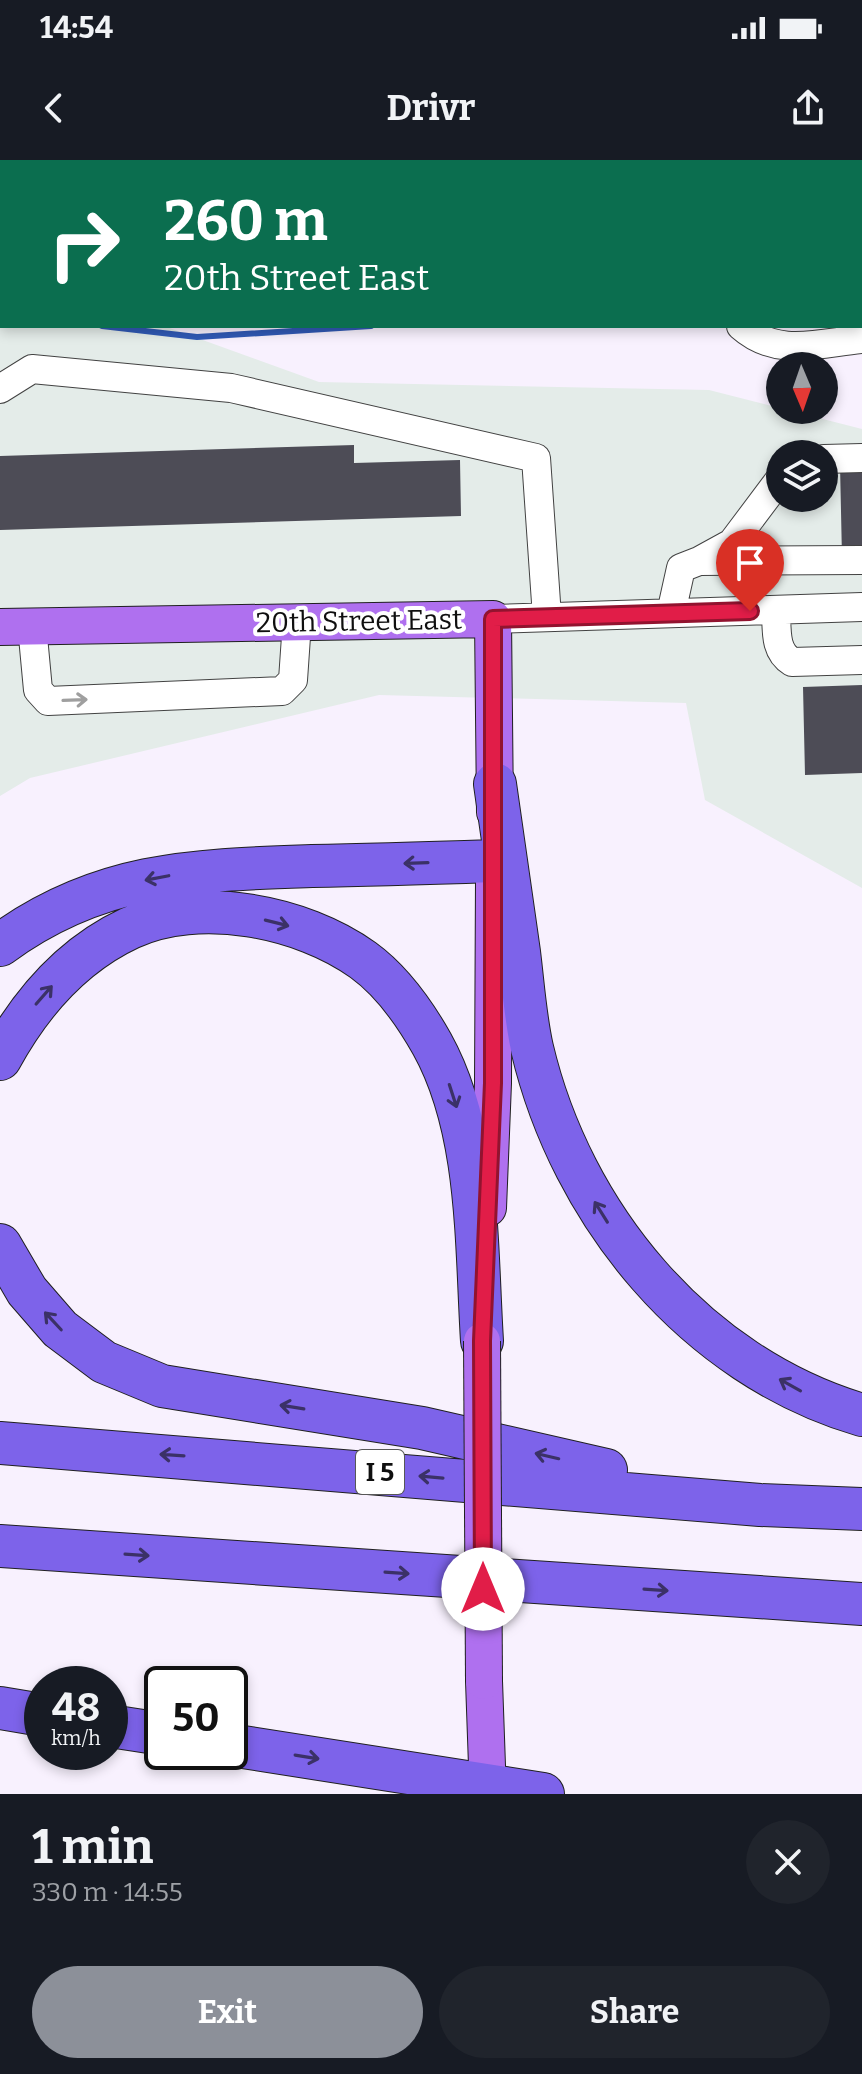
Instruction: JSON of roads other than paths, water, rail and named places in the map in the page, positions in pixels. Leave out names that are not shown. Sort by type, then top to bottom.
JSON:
[{"type":"highway","points":[[495,784],[531,1046],[558,1128],[600,1211],[636,1261],[675,1304],[710,1333],[796,1389],[862,1415]]},
{"type":"highway","points":[[0,945],[47,915],[88,895],[195,870],[494,861]]},
{"type":"highway","points":[[0,1059],[22,1019],[74,963],[130,928],[153,920],[180,915],[240,916],[274,921],[337,945],[371,967],[408,1005],[433,1046],[455,1098],[469,1175],[482,1341]]},
{"type":"highway","points":[[0,1245],[27,1291],[60,1329],[104,1362],[162,1386],[422,1428],[760,1505]]},
{"type":"highway","name":"I 5","points":[[0,1443],[760,1505],[862,1509]]},
{"type":"highway","points":[[0,1546],[862,1604]]},
{"type":"highway","points":[[0,1708],[24,1712]]},
{"type":"highway","points":[[248,1748],[488,1790],[543,1794]]},
{"type":"main road","name":"20th Street East","points":[[16,626],[493,619]]},
{"type":"main road","points":[[488,1790],[484,1681],[482,1341],[493,1083],[493,619]]},
{"type":"street","points":[[744,328],[758,339],[789,347],[862,339]]},
{"type":"street","points":[[0,389],[32,369],[231,388],[536,458],[547,617]]},
{"type":"street","points":[[838,459],[862,458]]},
{"type":"street","points":[[671,613],[681,568],[732,543],[766,498]]},
{"type":"street","points":[[699,561],[862,560]]},
{"type":"street","name":"20th Street East","points":[[493,619],[862,607]]},
{"type":"street","points":[[776,610],[779,649],[792,662],[862,660]]},
{"type":"street","points":[[16,626],[38,690],[48,701],[282,691],[293,680],[297,622]]},
{"type":"railway","points":[[119,328],[197,337],[339,328]]}]
